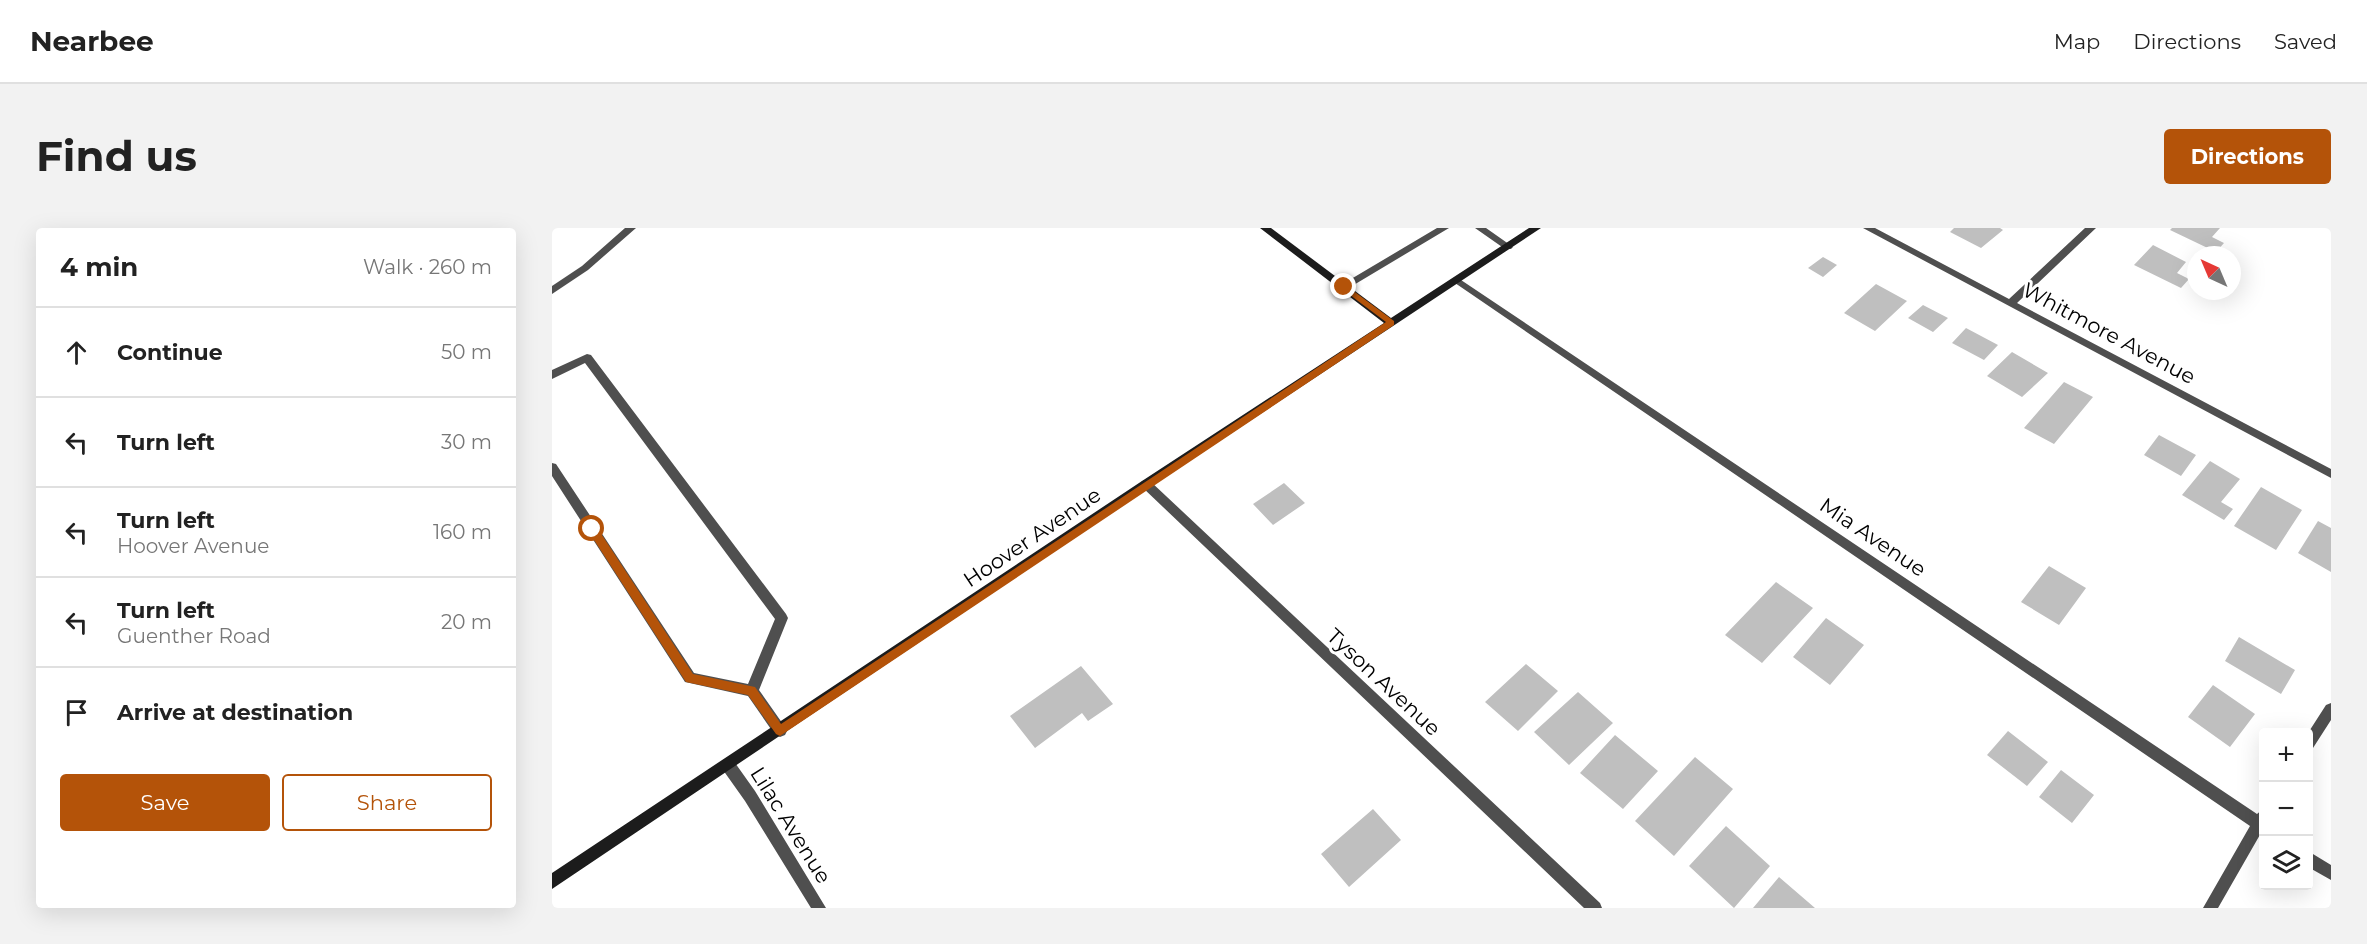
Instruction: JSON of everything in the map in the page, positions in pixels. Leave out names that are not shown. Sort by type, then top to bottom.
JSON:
[{"type":"street","points":[[552,291],[578,273],[631,228]]},
{"type":"street","points":[[1265,228],[1391,323]]},
{"type":"street","points":[[1344,287],[1444,228]]},
{"type":"street","points":[[1480,228],[1509,247]]},
{"type":"street","name":"Hoover Avenue","points":[[552,882],[1146,484],[1536,228]]},
{"type":"street","name":"Whitmore Avenue","points":[[1868,228],[2331,474]]},
{"type":"street","points":[[2011,303],[2091,228]]},
{"type":"street","name":"Mia Avenue","points":[[1458,281],[2259,820]]},
{"type":"street","points":[[552,375],[587,358],[782,618],[752,691]]},
{"type":"street","points":[[552,467],[690,678],[752,691],[780,731]]},
{"type":"street","name":"Tyson Avenue","points":[[1146,484],[1595,908]]},
{"type":"street","points":[[2313,736],[2331,709]]},
{"type":"street","name":"Lilac Avenue","points":[[728,765],[750,796],[819,908]]},
{"type":"street","points":[[2210,908],[2259,827]]},
{"type":"street","points":[[2313,861],[2331,873]]},
{"type":"building","points":[[1954,228],[2000,228],[2003,230],[1981,248],[1950,232]]},
{"type":"building","points":[[2172,228],[2220,228],[2212,237],[2224,243],[2221,246],[2203,246],[2170,230]]},
{"type":"building","points":[[2153,245],[2186,262],[2177,273],[2187,278],[2187,281],[2181,288],[2134,265]]},
{"type":"building","points":[[1823,257],[1837,265],[1823,277],[1808,268]]},
{"type":"building","points":[[1876,284],[1907,301],[1875,331],[1844,313]]},
{"type":"building","points":[[1923,305],[1948,318],[1933,332],[1908,318]]},
{"type":"building","points":[[1966,328],[1998,345],[1984,360],[1952,343]]},
{"type":"building","points":[[2012,352],[2048,373],[2022,397],[1987,376]]},
{"type":"building","points":[[2064,382],[2093,397],[2054,444],[2024,428]]},
{"type":"building","points":[[2159,435],[2196,455],[2181,476],[2144,455]]},
{"type":"building","points":[[2210,461],[2240,479],[2221,502],[2233,509],[2224,520],[2182,495]]},
{"type":"building","points":[[1284,483],[1305,503],[1273,525],[1253,504]]},
{"type":"building","points":[[2261,487],[2302,510],[2276,550],[2234,526]]},
{"type":"building","points":[[2318,521],[2331,528],[2331,572],[2298,553]]},
{"type":"building","points":[[2049,566],[2086,588],[2059,625],[2021,602]]},
{"type":"building","points":[[1776,582],[1813,608],[1762,663],[1725,635]]},
{"type":"building","points":[[1826,618],[1864,645],[1830,685],[1793,657]]},
{"type":"building","points":[[2239,637],[2295,670],[2281,694],[2225,661]]},
{"type":"building","points":[[1526,664],[1558,691],[1518,731],[1485,702]]},
{"type":"building","points":[[1081,666],[1113,704],[1088,721],[1082,713],[1035,748],[1010,716]]},
{"type":"building","points":[[2213,685],[2255,714],[2230,747],[2188,717]]},
{"type":"building","points":[[1578,692],[1613,723],[1569,765],[1534,732]]},
{"type":"building","points":[[2008,731],[2048,762],[2027,786],[1987,755]]},
{"type":"building","points":[[1615,735],[1658,771],[1623,809],[1580,773]]},
{"type":"building","points":[[1695,757],[1733,789],[1674,856],[1635,821]]},
{"type":"building","points":[[2061,770],[2094,795],[2072,823],[2039,797]]},
{"type":"building","points":[[1373,809],[1401,840],[1349,887],[1321,854]]},
{"type":"building","points":[[1726,826],[1770,866],[1734,908],[1689,866]]},
{"type":"building","points":[[1779,877],[1815,908],[1753,908]]},
{"type":"route","points":[[592,529],[690,678],[752,691],[780,731],[1146,484],[1391,323],[1344,287]]}]
